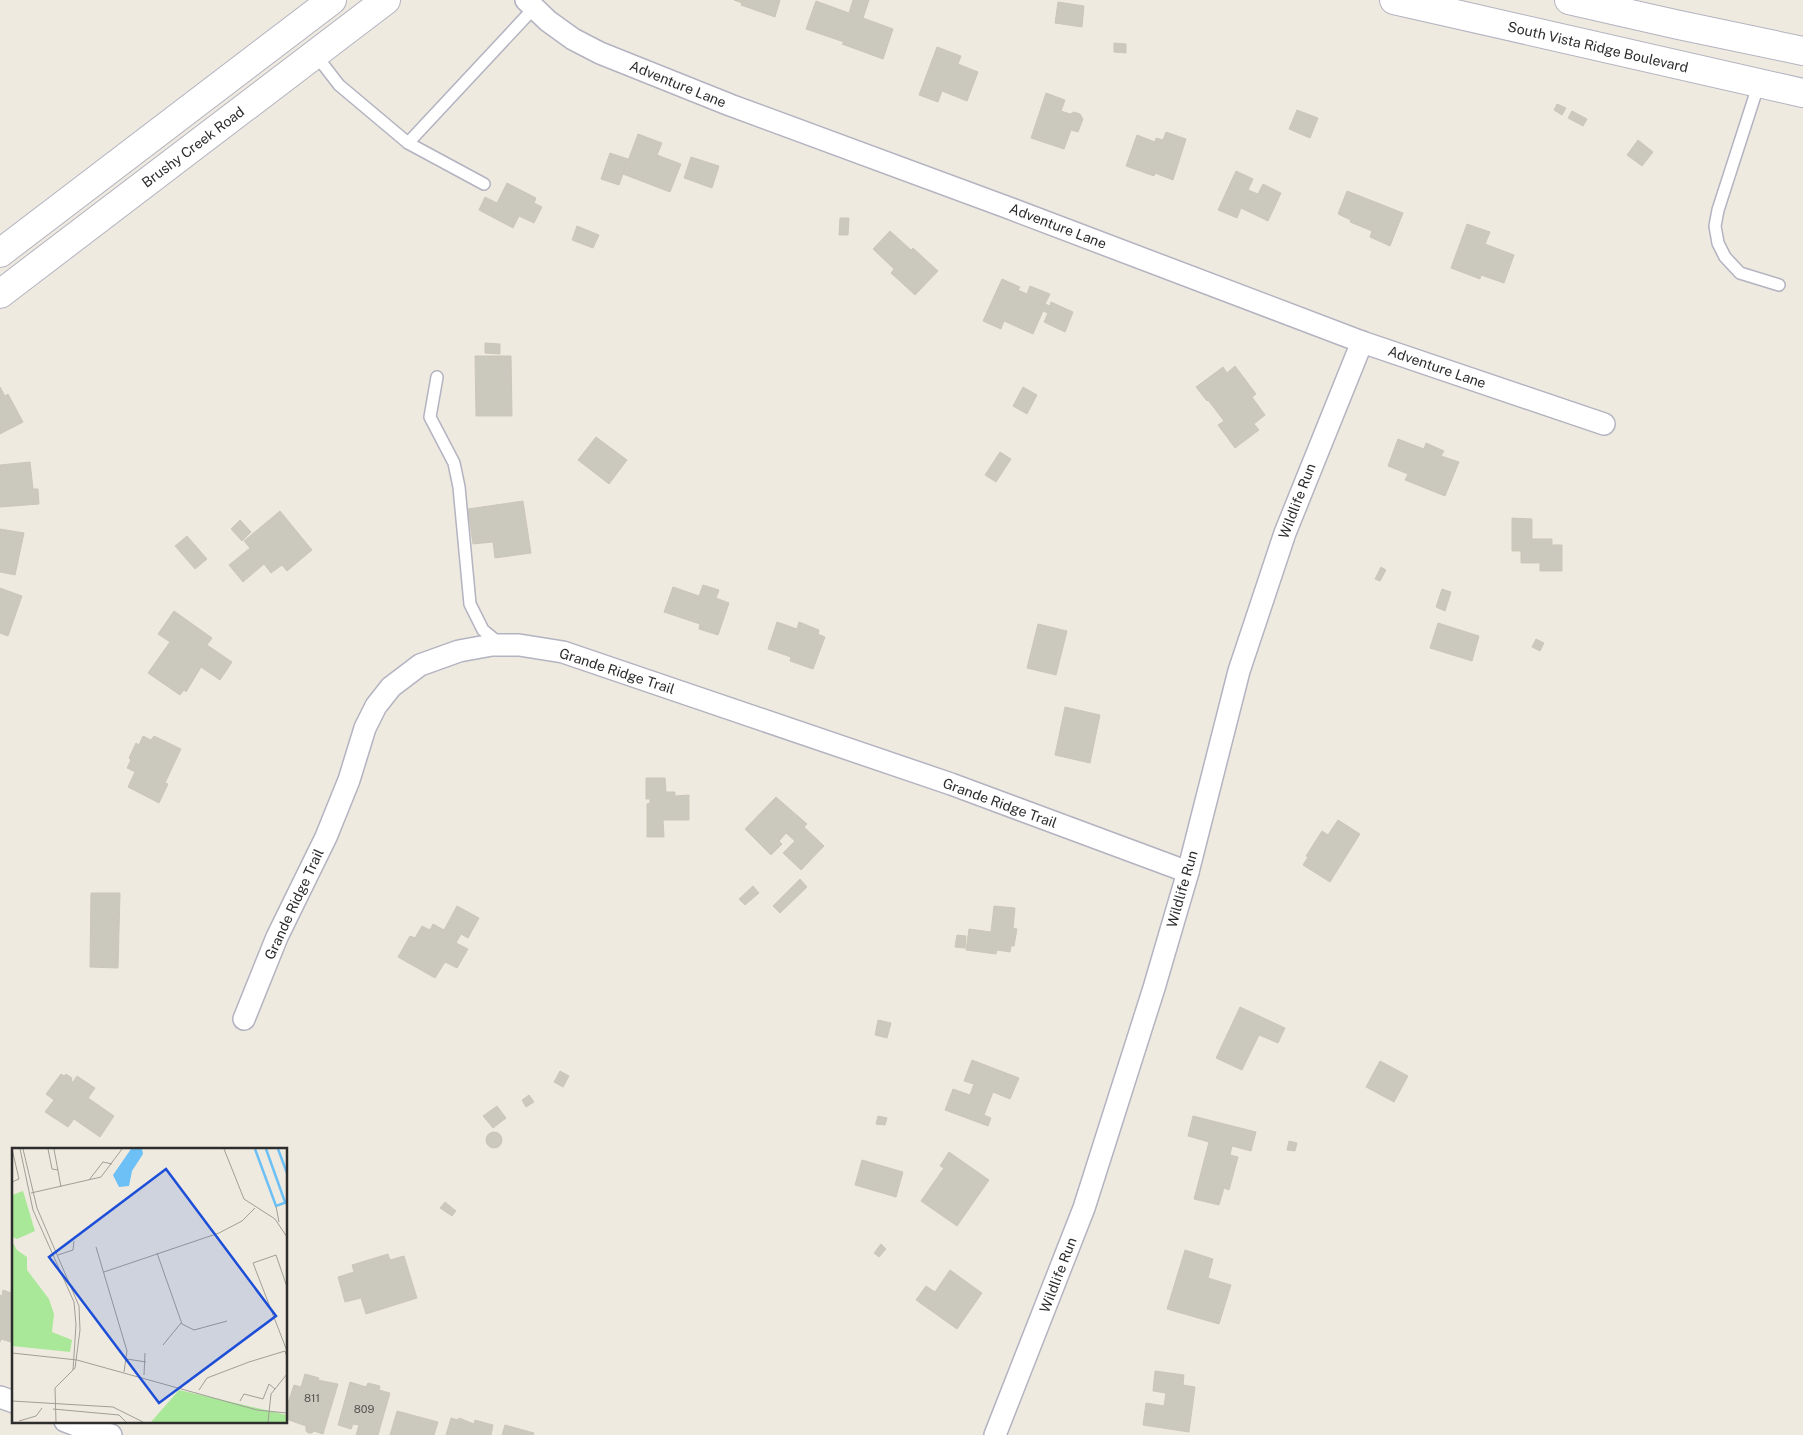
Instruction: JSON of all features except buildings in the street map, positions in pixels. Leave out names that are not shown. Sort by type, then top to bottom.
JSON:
[{"type":"main road","points":[[0,253],[332,0]]},
{"type":"main road","name":"Brushy Creek Road","points":[[0,294],[386,0]]},
{"type":"main road","name":"South Vista Ridge Boulevard","points":[[1394,0],[1803,93]]},
{"type":"main road","points":[[1569,0],[1679,26],[1803,51]]},
{"type":"street","name":"Adventure Lane","points":[[530,4],[573,38],[600,53],[730,105],[1000,204],[1362,342],[1604,424]]},
{"type":"street","name":"Wildlife Run","points":[[995,1435],[1084,1208],[1188,872],[1239,670],[1285,533],[1362,342]]},
{"type":"street","name":"Grande Ridge Trail","points":[[244,1019],[279,932],[326,836],[349,780],[365,728],[376,706],[391,688],[420,665],[459,651],[501,645],[534,646],[563,652],[950,784],[1188,872]]},
{"type":"street","points":[[0,1396],[12,1401]]},
{"type":"street","points":[[68,1422],[111,1435]]},
{"type":"lane","points":[[408,143],[530,4]]},
{"type":"lane","points":[[315,54],[340,85],[408,143],[484,184]]},
{"type":"lane","points":[[1759,83],[1718,210],[1715,226],[1718,243],[1725,257],[1740,273],[1780,285]]},
{"type":"lane","points":[[437,376],[430,417],[454,463],[459,487],[470,604],[483,630],[501,645]]}]
